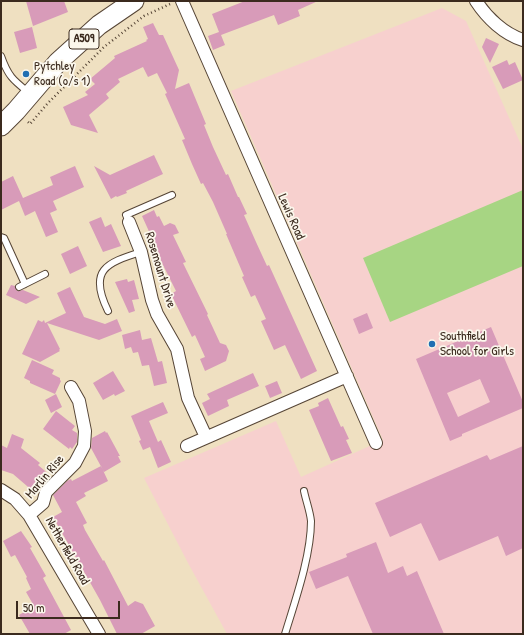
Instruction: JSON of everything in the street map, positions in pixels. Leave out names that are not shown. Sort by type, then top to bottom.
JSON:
[{"type":"main road","name":"A509","points":[[1,126],[16,111],[58,62],[78,43],[134,1]]},
{"type":"street","points":[[476,1],[491,20],[504,31],[523,40]]},
{"type":"street","name":"Lewis Road","points":[[178,2],[376,443]]},
{"type":"street","name":"Rosemount Drive","points":[[129,222],[141,252],[152,300],[157,314],[177,349],[188,398],[206,437]]},
{"type":"street","points":[[187,446],[347,376]]},
{"type":"street","name":"Marlin Rise","points":[[29,515],[43,503],[46,492],[75,464],[84,446],[86,431],[79,401],[71,387]]},
{"type":"street","name":"Netherfield Road","points":[[1,490],[15,499],[29,515],[99,634]]},
{"type":"lane","points":[[1,56],[6,69],[13,80],[30,94]]},
{"type":"lane","points":[[129,222],[126,214],[172,196]]},
{"type":"lane","points":[[1,237],[4,238],[22,285],[45,274]]},
{"type":"lane","points":[[108,311],[99,283],[100,276],[107,266],[115,260],[141,252]]},
{"type":"lane","points":[[285,634],[302,574],[309,542],[311,521],[304,491]]},
{"type":"path","points":[[30,124],[48,103],[104,47],[144,16],[178,2]]},
{"type":"shaded area","name":"Southfield School for Girls","points":[[442,8],[466,21],[523,149],[523,634],[227,634],[144,478],[276,421],[301,477],[383,440],[231,91]]},
{"type":"green space","points":[[523,190],[523,266],[390,322],[363,258]]},
{"type":"building","points":[[26,1],[64,1],[68,12],[33,26]]},
{"type":"building","points":[[245,1],[318,1],[298,10],[300,16],[278,25],[274,15],[221,35],[225,45],[213,50],[208,36],[219,32],[212,14]]},
{"type":"building","points":[[153,23],[159,35],[163,35],[179,70],[175,89],[189,83],[206,124],[204,125],[213,147],[247,214],[244,215],[256,242],[267,266],[269,265],[317,371],[301,379],[285,345],[274,350],[261,321],[266,319],[255,295],[251,297],[242,277],[244,276],[213,202],[203,183],[201,184],[182,140],[185,139],[165,94],[167,93],[157,73],[148,77],[143,67],[118,79],[120,82],[106,94],[109,98],[89,115],[98,133],[71,125],[63,107],[88,95],[85,92],[95,84],[90,79],[115,58],[114,56],[147,41],[146,40],[148,39],[143,27]]},
{"type":"building","points":[[32,27],[37,48],[20,53],[14,32]]},
{"type":"building","points":[[486,38],[499,44],[490,63],[482,47]]},
{"type":"building","points":[[507,60],[509,65],[515,62],[523,80],[503,89],[492,67]]},
{"type":"building","points":[[154,155],[163,174],[126,191],[127,193],[111,199],[94,166],[110,175]]},
{"type":"building","points":[[75,166],[84,187],[53,201],[57,210],[50,213],[58,232],[46,237],[35,211],[25,216],[19,201],[1,210],[1,182],[13,176],[23,198],[53,185],[50,177]]},
{"type":"building","points":[[154,210],[164,226],[170,223],[175,225],[179,233],[173,235],[186,262],[183,263],[208,314],[207,315],[220,343],[226,345],[229,351],[226,361],[205,371],[200,359],[205,357],[195,335],[192,337],[171,294],[176,291],[156,250],[157,249],[142,216]]},
{"type":"building","points":[[101,217],[105,227],[111,224],[121,246],[103,252],[89,222]]},
{"type":"building","points":[[78,246],[87,266],[70,274],[61,254]]},
{"type":"building","points":[[127,279],[128,282],[134,280],[139,299],[132,300],[135,311],[129,313],[115,282]]},
{"type":"building","points":[[11,285],[15,286],[17,291],[23,290],[40,297],[26,304],[6,295]]},
{"type":"building","points":[[70,287],[84,317],[105,324],[117,319],[122,331],[99,340],[47,323],[60,351],[40,362],[22,354],[38,320],[42,322],[44,320],[45,323],[66,313],[57,293]]},
{"type":"building","points":[[367,313],[373,328],[359,334],[353,319]]},
{"type":"building","points":[[491,327],[523,402],[523,408],[462,434],[462,436],[450,441],[416,359]],"holes":[[[480,379],[490,402],[458,417],[447,393]]]},
{"type":"building","points":[[140,330],[142,340],[151,338],[158,362],[162,361],[167,383],[154,386],[149,365],[142,366],[138,352],[133,353],[131,347],[125,349],[122,335]]},
{"type":"building","points":[[32,360],[54,370],[52,374],[60,378],[61,381],[55,394],[30,383],[30,381],[24,378]]},
{"type":"building","points":[[113,371],[125,391],[115,396],[114,394],[103,400],[93,383]]},
{"type":"building","points":[[253,373],[259,386],[227,400],[229,406],[208,416],[202,403],[210,399],[207,394]]},
{"type":"building","points":[[277,381],[282,393],[270,398],[265,386]]},
{"type":"building","points":[[56,394],[62,407],[51,413],[45,400]]},
{"type":"building","points":[[328,398],[341,427],[343,426],[349,439],[346,440],[352,453],[331,461],[309,410],[319,406],[318,403]]},
{"type":"building","points":[[163,402],[168,413],[149,421],[158,442],[161,440],[171,462],[158,468],[150,447],[143,450],[139,441],[141,440],[131,416]]},
{"type":"building","points":[[56,411],[75,426],[72,430],[77,433],[77,442],[72,449],[70,447],[69,449],[43,429]]},
{"type":"building","points":[[105,431],[106,433],[107,432],[120,456],[118,456],[121,462],[104,472],[91,448],[92,438]]},
{"type":"building","points":[[12,434],[24,439],[21,448],[40,463],[38,465],[51,476],[46,482],[44,479],[34,492],[13,474],[1,470],[1,445],[7,448]]},
{"type":"building","points":[[523,446],[523,548],[506,556],[498,536],[439,561],[421,523],[390,537],[375,503],[487,455],[490,460]]},
{"type":"building","points":[[101,466],[108,481],[84,493],[86,496],[76,502],[87,523],[83,525],[85,530],[103,561],[104,560],[128,606],[135,601],[143,604],[155,626],[141,634],[117,634],[100,600],[53,517],[62,512],[53,495],[67,481],[71,479],[72,481]]},
{"type":"building","points":[[21,531],[32,547],[30,548],[46,576],[43,578],[71,630],[64,634],[30,634],[19,615],[34,606],[26,592],[31,589],[26,578],[27,577],[15,555],[11,557],[3,541]]},
{"type":"building","points":[[376,542],[388,573],[403,566],[407,576],[417,571],[444,634],[373,634],[348,576],[316,589],[309,572],[347,557],[346,554]]},
{"type":"place","name":"Pytchley Road (o/s 1)","points":[[26,74]]},
{"type":"place","name":"Southfield School for Girls","points":[[432,344]]}]
